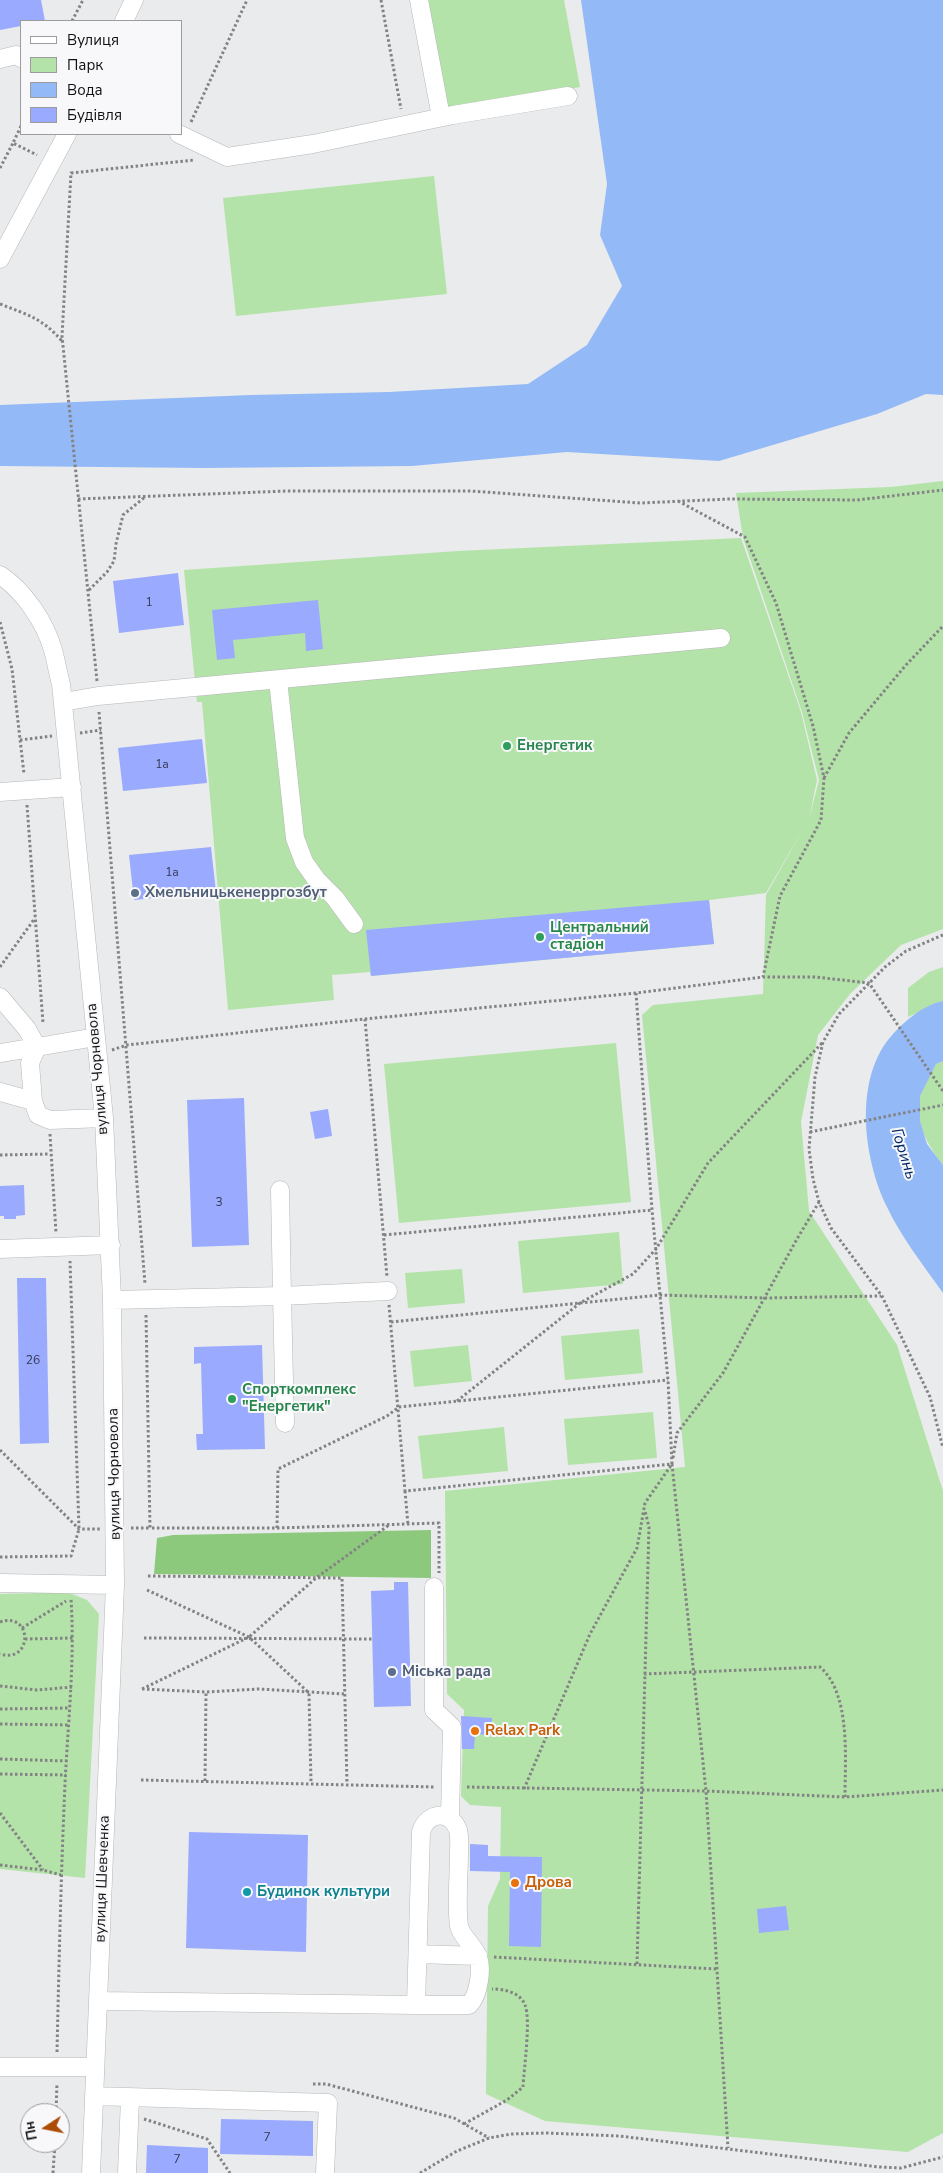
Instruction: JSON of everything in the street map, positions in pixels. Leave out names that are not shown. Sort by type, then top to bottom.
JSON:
[{"type":"street","points":[[124,20],[134,0]]},
{"type":"street","points":[[418,0],[442,117]]},
{"type":"street","points":[[0,59],[16,56],[20,58]]},
{"type":"street","points":[[181,135],[227,157],[313,144],[442,117],[568,96]]},
{"type":"street","points":[[0,259],[66,135]]},
{"type":"street","name":"вулиця Чорновола","points":[[0,575],[10,582],[29,604],[43,627],[53,649],[63,702],[104,1118],[111,1246],[116,1529],[115,1584]]},
{"type":"street","points":[[63,702],[98,696],[721,638]]},
{"type":"street","points":[[278,680],[295,838],[304,862],[316,879],[335,898],[354,924]]},
{"type":"street","points":[[0,792],[72,787]]},
{"type":"street","points":[[0,997],[27,1029],[37,1048]]},
{"type":"street","points":[[0,1053],[96,1037]]},
{"type":"street","points":[[37,1048],[30,1063],[33,1100],[38,1115],[50,1120],[104,1118]]},
{"type":"street","points":[[0,1092],[33,1100]]},
{"type":"street","points":[[280,1190],[285,1423]]},
{"type":"street","points":[[0,1249],[111,1246]]},
{"type":"street","points":[[112,1300],[282,1296],[388,1291]]},
{"type":"street","points":[[0,1584],[115,1584]]},
{"type":"street","name":"вулиця Шевченка","points":[[92,2173],[115,1584]]},
{"type":"street","points":[[434,1587],[434,1710],[452,1727],[450,1819]]},
{"type":"street","points":[[98,2000],[416,2005],[469,2005],[475,1999],[479,1989],[478,1956],[459,1928],[459,1832],[448,1816],[434,1815],[427,1820],[421,1832],[416,2005]]},
{"type":"street","points":[[418,1954],[478,1956]]},
{"type":"street","points":[[0,2067],[95,2067]]},
{"type":"street","points":[[94,2096],[129,2106],[328,2103],[325,2173]]},
{"type":"street","points":[[127,2173],[129,2106]]},
{"type":"path","points":[[73,20],[83,0]]},
{"type":"path","points":[[182,133],[247,0]]},
{"type":"path","points":[[381,0],[403,125]]},
{"type":"path","points":[[0,168],[20,128]]},
{"type":"path","points":[[13,143],[53,162],[71,173],[198,160]]},
{"type":"path","points":[[71,173],[63,342],[98,696],[146,1299],[150,1528]]},
{"type":"path","points":[[0,304],[40,320],[63,342]]},
{"type":"path","points":[[78,499],[286,491],[471,491],[640,503],[729,499],[857,500],[943,490]]},
{"type":"path","points":[[88,591],[107,572],[114,561],[116,544],[124,516],[146,497]]},
{"type":"path","points":[[678,500],[746,537],[776,603],[814,726],[824,778],[821,820],[780,896],[763,977]]},
{"type":"path","points":[[824,778],[849,732],[906,665],[943,626]]},
{"type":"path","points":[[0,967],[35,917]]},
{"type":"path","points":[[457,1401],[580,1303],[633,1274],[656,1249],[708,1163],[823,1042],[839,1014],[869,983],[906,951],[943,935]]},
{"type":"path","points":[[127,1045],[365,1019],[636,994],[763,977],[815,977],[869,983],[943,1091]]},
{"type":"path","points":[[636,994],[659,1295],[668,1380],[672,1464],[706,1791],[728,2148]]},
{"type":"path","points":[[365,1019],[408,1525]]},
{"type":"path","points":[[823,1042],[815,1077],[810,1132],[809,1149],[812,1179],[819,1202],[832,1228],[882,1296],[930,1397],[943,1448]]},
{"type":"path","points":[[810,1132],[943,1105]]},
{"type":"path","points":[[0,1155],[50,1154]]},
{"type":"path","points":[[524,1789],[590,1634],[637,1548],[645,1503],[672,1464],[677,1433],[723,1373],[819,1202]]},
{"type":"path","points":[[384,1235],[652,1210]]},
{"type":"path","points":[[390,1322],[659,1295],[766,1298],[882,1296]]},
{"type":"path","points":[[277,1528],[278,1469],[387,1416],[399,1407],[668,1380]]},
{"type":"path","points":[[0,1450],[79,1529],[277,1528],[439,1523]]},
{"type":"path","points":[[405,1491],[672,1464]]},
{"type":"path","points":[[637,1964],[640,1790],[649,1527],[644,1508]]},
{"type":"path","points":[[344,1694],[258,1689],[206,1692],[142,1689],[249,1637],[316,1578],[389,1525]]},
{"type":"path","points":[[0,1557],[71,1556]]},
{"type":"path","points":[[148,1576],[342,1578],[347,1784]]},
{"type":"path","points":[[147,1590],[249,1637],[309,1693],[311,1783]]},
{"type":"path","points":[[22,1628],[71,1598],[73,1638],[72,1688],[61,1875],[56,2103]]},
{"type":"path","points":[[0,1622],[13,1621],[22,1628],[25,1639],[24,1644],[17,1653],[5,1656],[0,1661]]},
{"type":"path","points":[[25,1639],[73,1638]]},
{"type":"path","points":[[144,1638],[372,1639]]},
{"type":"path","points":[[0,1654],[5,1656]]},
{"type":"path","points":[[644,1674],[820,1667],[830,1675],[839,1697],[844,1736],[845,1797]]},
{"type":"path","points":[[0,1686],[37,1690],[72,1688]]},
{"type":"path","points":[[204,1781],[206,1692]]},
{"type":"path","points":[[0,1709],[70,1708]]},
{"type":"path","points":[[0,1724],[69,1725]]},
{"type":"path","points":[[0,1759],[67,1760]]},
{"type":"path","points":[[0,1774],[66,1776]]},
{"type":"path","points":[[141,1780],[524,1789],[706,1791],[845,1797],[943,1790]]},
{"type":"path","points":[[0,1813],[42,1870]]},
{"type":"path","points":[[0,1865],[42,1870],[61,1875]]},
{"type":"path","points":[[478,1956],[717,1969]]},
{"type":"path","points":[[464,2124],[506,2100],[523,2087],[527,2018],[525,2004],[516,1994],[497,1989],[479,1989]]},
{"type":"path","points":[[129,2106],[207,2139],[230,2173]]},
{"type":"path","points":[[420,2173],[457,2151],[489,2138],[511,2134],[619,2136],[879,2167],[901,2168],[943,2157]]},
{"type":"path","points":[[53,2173],[54,2153]]},
{"type":"green space","points":[[422,0],[564,0],[580,87],[443,110]]},
{"type":"green space","points":[[434,176],[447,294],[236,316],[223,198]]},
{"type":"green space","points":[[943,481],[943,929],[901,945],[850,994],[818,1035],[801,1122],[809,1211],[897,1345],[943,1491],[943,2133],[908,2152],[545,2121],[486,2094],[488,1906],[500,1879],[501,1807],[470,1805],[461,1796],[464,1710],[447,1694],[445,1491],[685,1467],[642,1015],[653,1005],[763,994],[766,895],[806,824],[766,893],[709,900],[714,944],[371,976],[370,972],[332,975],[334,1000],[228,1010],[202,702],[197,702],[184,570],[458,551],[741,538],[801,712],[817,780],[809,819],[819,780],[802,712],[743,538],[736,493],[891,487]]},
{"type":"green space","points":[[943,967],[943,1001],[908,1017],[908,988],[929,972]]},
{"type":"green space","points":[[616,1043],[631,1202],[399,1223],[384,1064]]},
{"type":"green space","points":[[943,1061],[943,1165],[932,1150],[924,1133],[919,1115],[919,1106],[921,1092],[926,1080],[936,1064]]},
{"type":"green space","points":[[619,1232],[623,1284],[523,1293],[518,1241]]},
{"type":"green space","points":[[462,1269],[465,1303],[408,1308],[405,1273]]},
{"type":"green space","points":[[639,1329],[643,1373],[565,1380],[561,1336]]},
{"type":"green space","points":[[468,1345],[472,1381],[414,1387],[410,1351]]},
{"type":"green space","points":[[653,1412],[657,1458],[568,1465],[564,1419]]},
{"type":"green space","points":[[504,1427],[508,1471],[423,1479],[418,1436]]},
{"type":"green space","points":[[431,1530],[431,1578],[154,1574],[157,1538],[173,1535]]},
{"type":"green space","points":[[67,1592],[87,1600],[99,1614],[85,1878],[0,1869],[0,1594]]},
{"type":"water","points":[[581,0],[943,0],[943,395],[926,394],[877,414],[719,461],[567,452],[412,466],[204,468],[0,466],[0,405],[251,395],[389,392],[528,384],[587,345],[622,286],[600,235],[607,184]]},
{"type":"water","name":"Горинь","points":[[943,1001],[943,1061],[936,1064],[920,1096],[920,1121],[927,1144],[943,1165],[943,1293],[906,1240],[887,1207],[872,1165],[866,1118],[867,1095],[872,1072],[880,1052],[893,1034],[909,1018],[929,1006]]},
{"type":"building","points":[[0,0],[41,0],[45,20],[20,20],[20,26],[0,30]]},
{"type":"building","points":[[178,573],[184,625],[119,633],[113,581]]},
{"type":"building","points":[[318,600],[323,649],[306,651],[305,633],[233,640],[235,658],[217,660],[212,610]]},
{"type":"building","points":[[202,739],[207,783],[123,791],[118,748]]},
{"type":"building","points":[[211,847],[216,892],[134,900],[129,855]]},
{"type":"building","name":"Центральний стадіон","points":[[709,900],[714,944],[371,976],[366,930]]},
{"type":"building","points":[[244,1098],[249,1245],[192,1247],[187,1100]]},
{"type":"building","points":[[328,1109],[332,1136],[315,1139],[310,1112]]},
{"type":"building","points":[[24,1185],[25,1215],[16,1216],[16,1219],[4,1219],[4,1216],[0,1216],[0,1186]]},
{"type":"building","points":[[17,1278],[46,1278],[49,1443],[20,1444]]},
{"type":"building","name":"Спорткомплекс \"Енергетик\"","points":[[262,1345],[265,1449],[197,1450],[196,1434],[203,1434],[201,1363],[194,1364],[194,1347]]},
{"type":"building","name":"Міська рада","points":[[394,1582],[408,1582],[411,1706],[374,1707],[371,1591],[394,1590]]},
{"type":"building","points":[[461,1716],[492,1718],[491,1735],[475,1734],[474,1749],[462,1749]]},
{"type":"building","name":"Будинок культури","points":[[189,1832],[308,1835],[306,1952],[186,1948]]},
{"type":"building","points":[[470,1844],[488,1845],[488,1856],[542,1857],[541,1947],[509,1946],[510,1872],[470,1871]]},
{"type":"building","points":[[786,1906],[789,1930],[759,1933],[757,1909]]},
{"type":"building","points":[[221,2119],[313,2121],[313,2156],[220,2154]]},
{"type":"building","points":[[147,2145],[208,2148],[208,2173],[146,2173]]},
{"type":"place","name":"Енергетик","points":[[507,746]]},
{"type":"place","name":"Хмельницькенерргозбут","points":[[135,893]]},
{"type":"place","name":"Центральний стадіон","points":[[540,937]]},
{"type":"place","name":"Спорткомплекс \"Енергетик\"","points":[[232,1399]]},
{"type":"place","name":"Міська рада","points":[[392,1672]]},
{"type":"place","name":"Relax Park","points":[[475,1731]]},
{"type":"place","name":"Дрова","points":[[515,1883]]},
{"type":"place","name":"Будинок культури","points":[[247,1892]]}]
